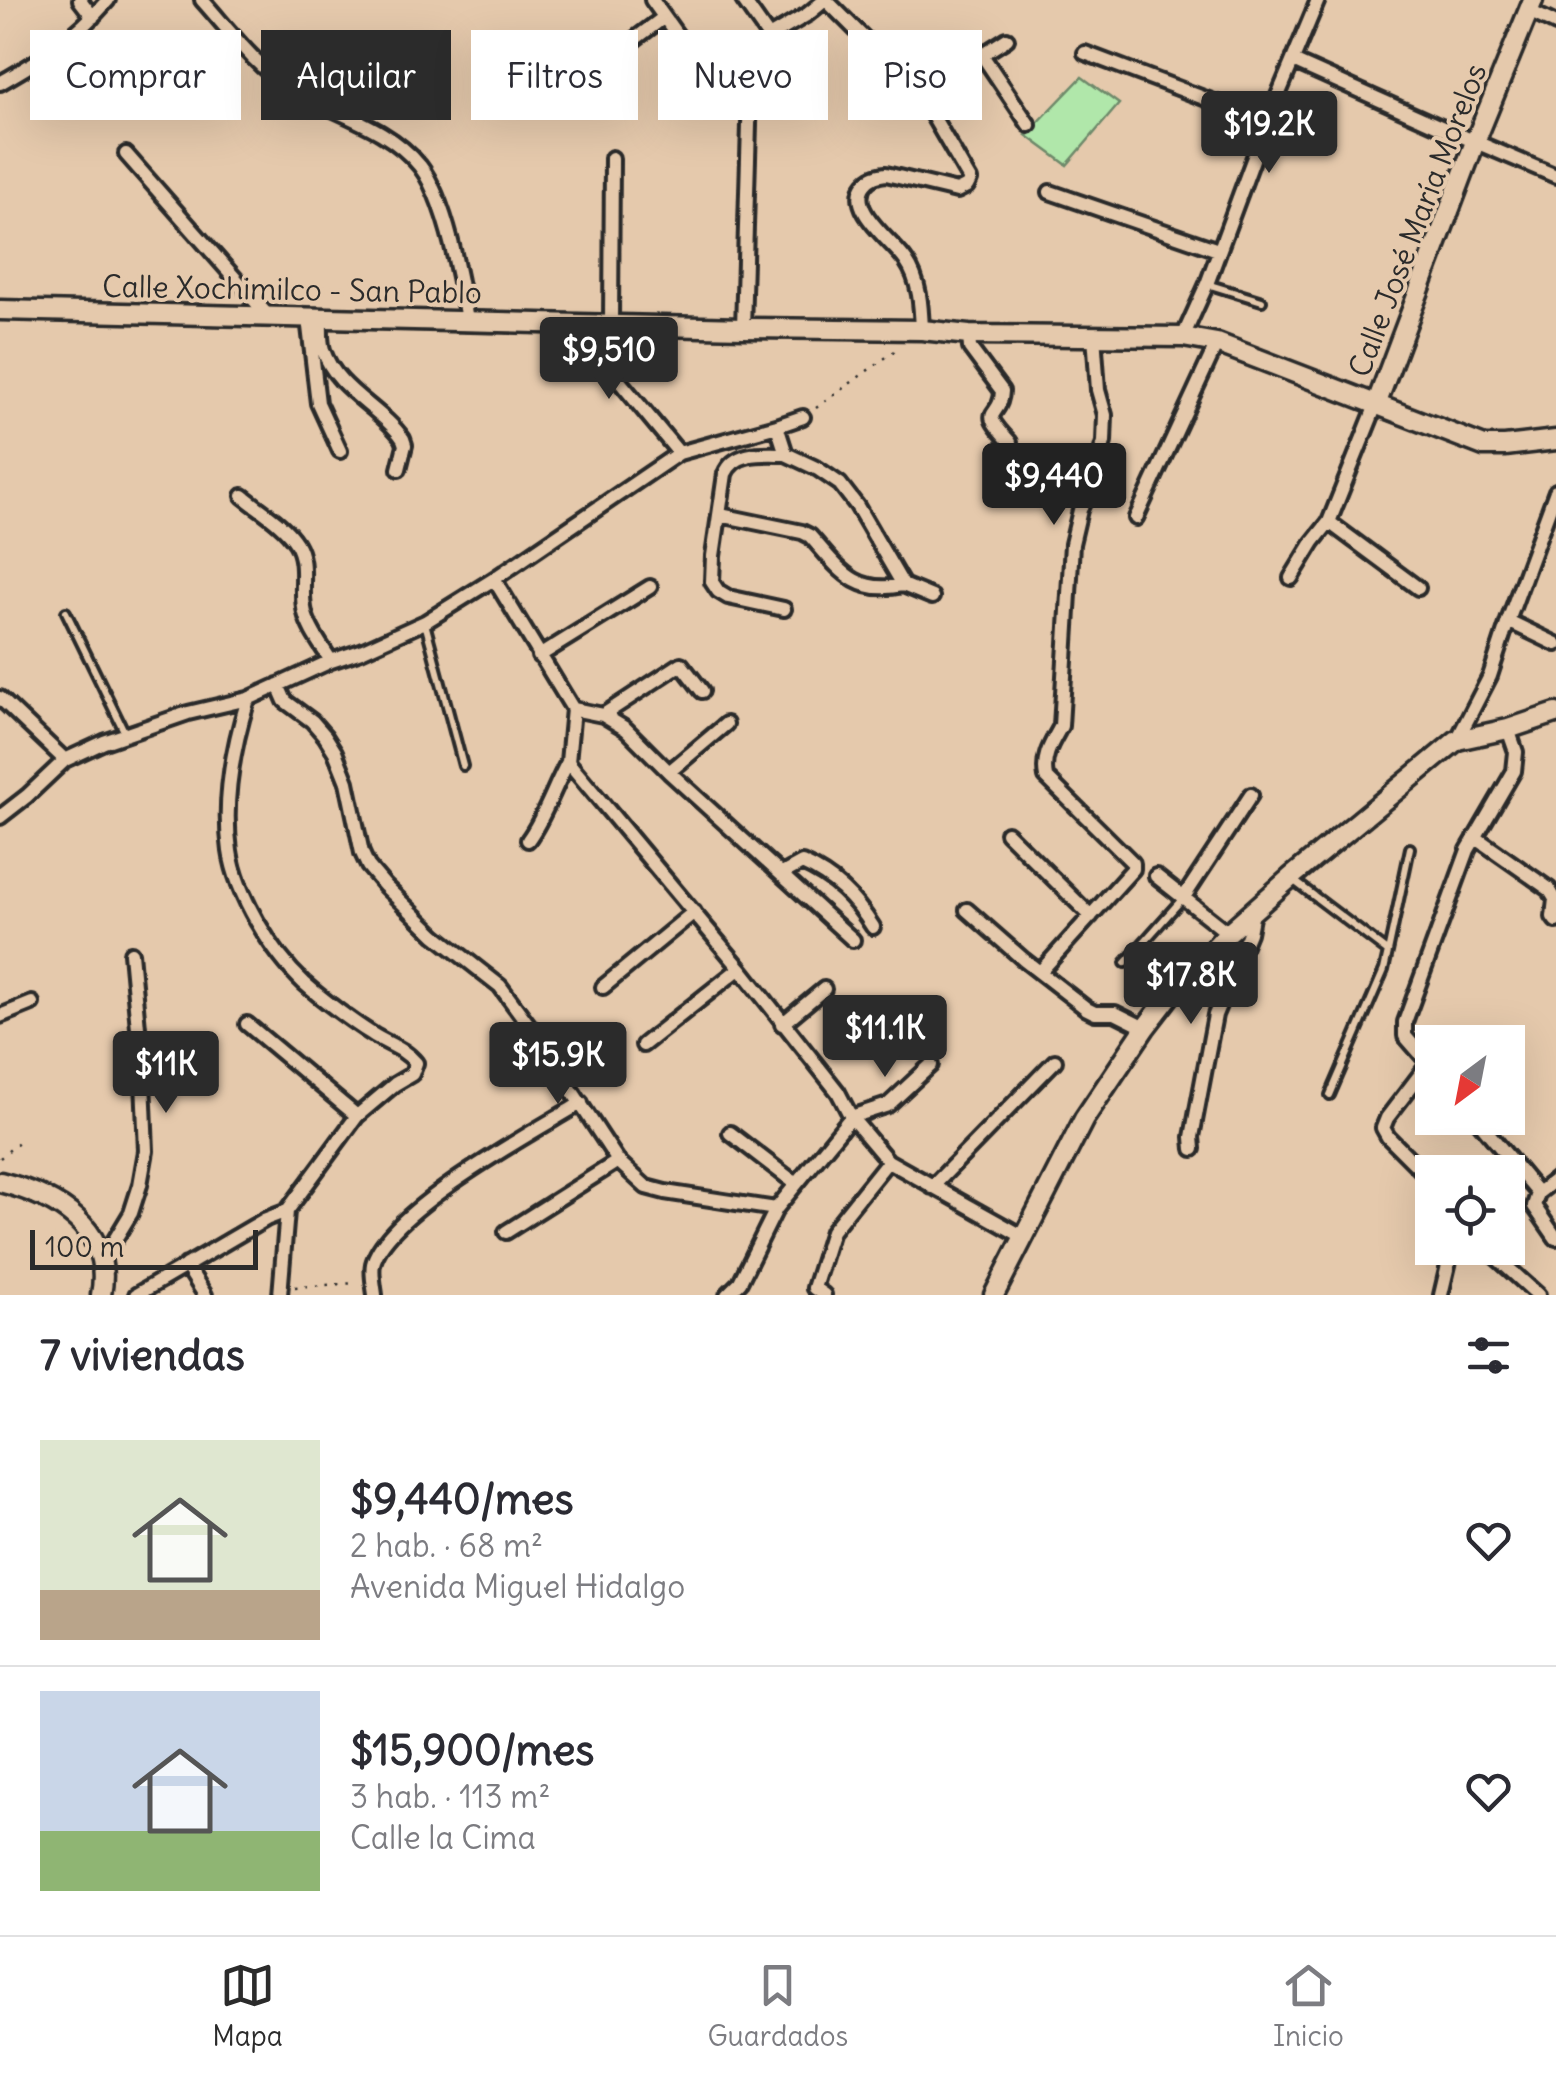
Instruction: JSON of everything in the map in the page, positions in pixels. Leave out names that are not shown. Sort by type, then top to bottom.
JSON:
[{"type":"main road","name":"Calle José María Morelos","points":[[1376,404],[1474,142],[1531,6]]},
{"type":"main road","name":"Calle Xochimilco - San Pablo","points":[[0,310],[1183,337],[1217,344],[1484,446],[1556,440]]},
{"type":"main road","points":[[998,1286],[1084,1119],[1145,1028],[1228,933],[1457,740],[1556,713]]},
{"type":"main road","points":[[0,1182],[36,1193],[63,1207],[85,1227],[102,1260],[101,1295]]},
{"type":"street","points":[[80,0],[93,18]]},
{"type":"street","points":[[0,83],[50,55],[108,0]]},
{"type":"street","points":[[202,0],[249,54],[285,84],[322,106],[381,132],[420,166],[446,224],[467,320]]},
{"type":"street","points":[[652,0],[672,30]]},
{"type":"street","points":[[744,0],[764,30]]},
{"type":"street","points":[[781,30],[826,0],[856,30]]},
{"type":"street","points":[[1183,337],[1318,0]]},
{"type":"street","points":[[1531,6],[1556,24]]},
{"type":"street","points":[[638,37],[663,18]]},
{"type":"street","points":[[1007,39],[982,54],[1029,125]]},
{"type":"street","points":[[1085,53],[1267,122]]},
{"type":"street","points":[[1293,61],[1556,176]]},
{"type":"street","points":[[743,328],[749,120]]},
{"type":"street","points":[[922,330],[917,281],[906,261],[870,220],[860,203],[860,192],[876,175],[886,174],[957,191],[968,186],[966,170],[936,120]]},
{"type":"street","points":[[126,154],[269,317]]},
{"type":"street","points":[[611,324],[612,158]]},
{"type":"street","points":[[1050,192],[1218,250]]},
{"type":"street","points":[[314,318],[318,402],[340,451]]},
{"type":"street","points":[[314,318],[331,368],[404,439],[399,470]]},
{"type":"street","points":[[572,324],[679,453]]},
{"type":"street","points":[[969,335],[970,348],[1002,391],[1002,399],[991,418],[1010,442]]},
{"type":"street","points":[[1040,972],[1133,870],[1132,864],[1046,777],[1044,764],[1060,726],[1072,544],[1104,442],[1094,335]]},
{"type":"street","points":[[1136,518],[1217,344]]},
{"type":"street","points":[[1292,578],[1330,522],[1376,404]]},
{"type":"street","points":[[0,817],[65,760],[188,713],[248,700],[425,622],[679,453],[803,417]]},
{"type":"street","points":[[778,426],[786,454]]},
{"type":"street","points":[[784,610],[728,597],[712,582],[726,474],[738,458],[786,454],[840,484],[903,585]]},
{"type":"street","points":[[1457,740],[1490,676],[1556,491]]},
{"type":"street","points":[[243,496],[298,545],[304,568],[303,608],[331,661]]},
{"type":"street","points":[[720,515],[810,536],[852,582],[888,588],[903,585],[932,597]]},
{"type":"street","points":[[1330,522],[1418,588]]},
{"type":"street","points":[[494,579],[573,709],[568,762],[528,840]]},
{"type":"street","points":[[539,656],[650,587]]},
{"type":"street","points":[[1508,620],[1556,644]]},
{"type":"street","points":[[603,716],[681,664],[702,691]]},
{"type":"street","points":[[278,685],[284,701],[312,721],[335,752],[347,782],[368,866],[435,935],[500,986],[618,1162],[646,1187],[776,1208]]},
{"type":"street","points":[[0,698],[65,760]]},
{"type":"street","points":[[136,1295],[286,1211],[356,1116],[412,1074],[416,1063],[408,1053],[372,1034],[304,983],[269,942],[242,889],[230,854],[228,816],[236,736],[248,700]]},
{"type":"street","points":[[573,709],[603,716],[626,729],[854,940]]},
{"type":"street","points":[[669,772],[726,724]]},
{"type":"street","points":[[1415,1047],[1405,1036],[1405,1022],[1468,850],[1514,771],[1516,752],[1508,728]]},
{"type":"street","points":[[568,762],[740,968],[888,1161],[1022,1236]]},
{"type":"street","points":[[1184,897],[1251,795]]},
{"type":"street","points":[[1008,833],[1091,916]]},
{"type":"street","points":[[1476,837],[1549,889],[1555,898],[1556,922]]},
{"type":"street","points":[[782,874],[802,863],[817,870],[856,901],[874,928]]},
{"type":"street","points":[[1156,876],[1228,933]]},
{"type":"street","points":[[966,910],[1095,1013],[1116,1013],[1145,1028]]},
{"type":"street","points":[[603,986],[694,912]]},
{"type":"street","points":[[1193,1149],[1215,1015],[1249,933],[1253,912]]},
{"type":"street","points":[[102,1260],[131,1213],[146,1151],[131,952]]},
{"type":"street","points":[[643,1046],[740,968]]},
{"type":"street","points":[[782,1024],[824,988]]},
{"type":"street","points":[[0,1016],[32,1003]]},
{"type":"street","points":[[247,1024],[356,1116]]},
{"type":"street","points":[[932,1187],[1056,1061]]},
{"type":"street","points":[[727,1295],[740,1282],[776,1208],[851,1116],[888,1105],[932,1066]]},
{"type":"street","points":[[1415,1084],[1383,1128],[1415,1164]]},
{"type":"street","points":[[374,1288],[373,1265],[382,1247],[418,1209],[458,1178],[581,1103]]},
{"type":"street","points":[[730,1133],[795,1183]]},
{"type":"street","points":[[1490,1135],[1538,1193]]},
{"type":"street","points":[[824,1295],[814,1288],[832,1232],[888,1161]]},
{"type":"street","points":[[506,1232],[618,1162]]},
{"type":"street","points":[[1556,1179],[1538,1193],[1534,1206],[1556,1238]]},
{"type":"street","points":[[280,1291],[286,1211]]},
{"type":"street","points":[[1441,1295],[1448,1265]]},
{"type":"street","points":[[1505,1265],[1538,1295]]},
{"type":"street","points":[[186,1266],[204,1295]]},
{"type":"lane","points":[[1207,284],[1262,302]]},
{"type":"lane","points":[[66,612],[126,734]]},
{"type":"lane","points":[[425,622],[463,766]]},
{"type":"lane","points":[[1330,1095],[1384,970],[1410,848]]},
{"type":"lane","points":[[1290,878],[1388,952]]},
{"type":"lane","points":[[1125,963],[1184,897]]},
{"type":"path","points":[[803,417],[922,330]]},
{"type":"path","points":[[0,1158],[23,1138]]},
{"type":"path","points":[[280,1291],[374,1288]]},
{"type":"green space","points":[[1082,77],[1119,104],[1067,165],[1026,135]]}]
